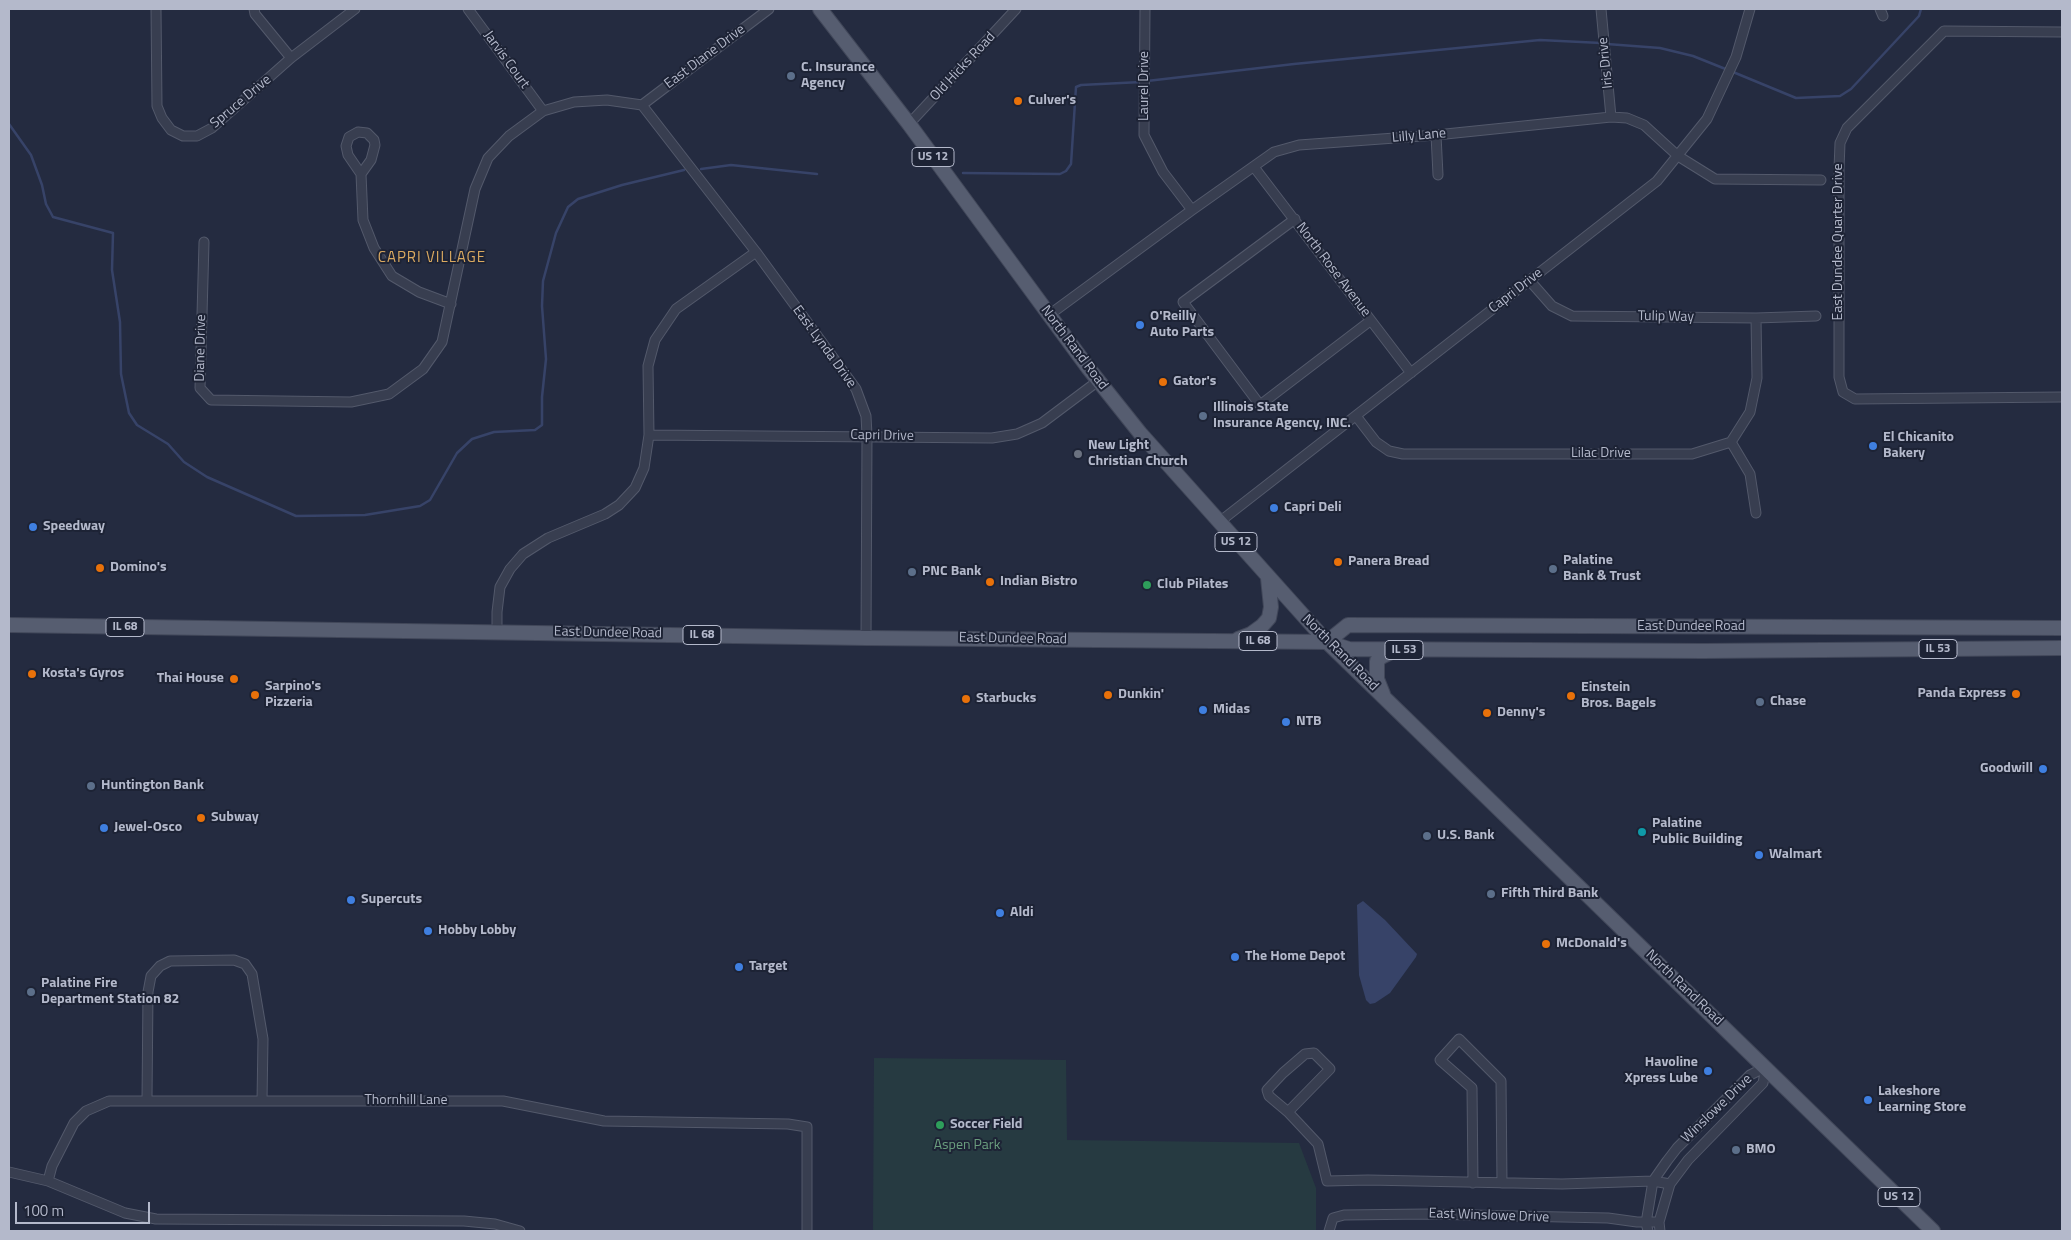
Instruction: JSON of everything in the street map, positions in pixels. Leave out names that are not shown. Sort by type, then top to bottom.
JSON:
[{"type":"main road","name":"North Rand Road","points":[[820,9],[909,124],[1098,381],[1218,523],[1326,642],[1934,1231]]},
{"type":"main road","points":[[1228,641],[1252,634],[1269,618],[1271,607],[1268,577]]},
{"type":"main road","name":"East Dundee Road","points":[[9,625],[866,638],[1326,642],[1349,650],[1721,651],[2062,648]]},
{"type":"main road","name":"East Dundee Road","points":[[1326,642],[1348,625],[2062,628]]},
{"type":"main road","points":[[1979,649],[2005,640],[2011,636],[2016,628]]},
{"type":"main road","points":[[1385,699],[1377,679],[1377,661],[1381,656],[1395,650]]},
{"type":"street","name":"Spruce Drive","points":[[156,9],[157,106],[162,118],[171,130],[183,136],[197,136],[212,128],[291,58],[355,9]]},
{"type":"street","points":[[254,9],[255,14],[291,58]]},
{"type":"street","name":"Jarvis Court","points":[[468,9],[543,111]]},
{"type":"street","name":"East Diane Drive","points":[[642,104],[769,9]]},
{"type":"street","name":"Old Hicks Road","points":[[909,124],[1016,9]]},
{"type":"street","name":"Laurel Drive","points":[[1145,9],[1144,135],[1163,172],[1192,210]]},
{"type":"street","name":"Iris Drive","points":[[1601,9],[1612,117]]},
{"type":"street","name":"Capri Drive","points":[[1218,523],[1658,181],[1707,119],[1736,57],[1750,9]]},
{"type":"street","name":"East Dundee Quarter Drive","points":[[2062,32],[1944,31],[1847,128],[1840,143],[1839,169],[1839,377],[1843,392],[1855,398],[2062,397]]},
{"type":"street","points":[[361,174],[363,220],[374,248],[392,276],[419,292],[451,304],[475,189],[488,158],[509,136],[543,111],[583,101],[607,100],[642,104]]},
{"type":"street","name":"East Lynda Drive","points":[[642,104],[756,252],[856,389],[866,416],[867,436],[866,638]]},
{"type":"street","name":"Lilly Lane","points":[[1049,315],[1274,152],[1299,145],[1436,135],[1612,117],[1627,118],[1644,125],[1678,156],[1715,179],[1821,180]]},
{"type":"street","points":[[1436,135],[1438,175]]},
{"type":"street","name":"North Rose Avenue","points":[[1254,167],[1411,373]]},
{"type":"street","points":[[1295,219],[1183,302],[1260,405],[1370,320]]},
{"type":"street","name":"Diane Drive","points":[[204,242],[200,388],[211,400],[351,402],[389,394],[423,369],[442,342],[451,304]]},
{"type":"street","points":[[497,631],[500,587],[510,569],[523,554],[548,538],[605,514],[619,505],[635,488],[644,468],[649,435],[648,366],[655,340],[676,309],[756,252]]},
{"type":"street","name":"Tulip Way","points":[[1530,281],[1552,306],[1572,316],[1756,318],[1816,316]]},
{"type":"street","points":[[1756,318],[1757,378],[1750,412],[1731,442],[1750,474],[1756,513]]},
{"type":"street","name":"Capri Drive","points":[[649,435],[992,438],[1017,434],[1042,423],[1098,381]]},
{"type":"street","name":"Lilac Drive","points":[[1356,416],[1376,442],[1389,451],[1403,454],[1692,454],[1731,442]]},
{"type":"street","points":[[147,1099],[148,992],[151,976],[160,966],[170,961],[234,960],[245,964],[252,974],[262,1039],[262,1101]]},
{"type":"street","points":[[1473,1182],[1472,1088],[1440,1060],[1459,1039],[1501,1081],[1502,1183]]},
{"type":"street","points":[[1288,1112],[1330,1069],[1314,1053],[1305,1054],[1270,1085],[1267,1090],[1270,1096],[1318,1144],[1327,1181],[1368,1180],[1562,1184],[1653,1181],[1670,1184]]},
{"type":"street","name":"Winslowe Drive","points":[[1647,1227],[1653,1181],[1677,1148],[1750,1075],[1766,1067]]},
{"type":"street","name":"Winslowe Drive","points":[[1660,1226],[1670,1184],[1688,1160],[1763,1084],[1766,1067]]},
{"type":"street","name":"Thornhill Lane","points":[[48,1182],[52,1166],[68,1131],[86,1111],[108,1101],[147,1099],[503,1102],[604,1121],[788,1124],[807,1128],[807,1231]]},
{"type":"street","points":[[9,1172],[48,1182],[125,1213],[156,1219],[464,1220],[495,1224],[520,1231]]},
{"type":"street","name":"East Winslowe Drive","points":[[1329,1231],[1333,1218],[1344,1215],[1426,1214],[1608,1218],[1647,1227],[1660,1226]]},
{"type":"street","points":[[374,1220],[374,1231]]},
{"type":"green space","name":"Aspen Park","points":[[874,1058],[1066,1060],[1067,1140],[1299,1143],[1316,1188],[1316,1231],[873,1231]]},
{"type":"water","points":[[1363,901],[1385,920],[1417,954],[1390,993],[1375,1003],[1370,1004],[1366,1000],[1359,975],[1357,905]]},
{"type":"waterway","points":[[1733,72],[1796,98],[1840,96],[1851,89],[1919,16],[1921,9]]},
{"type":"waterway","points":[[1147,81],[1294,64],[1540,40],[1601,43]]},
{"type":"waterway","points":[[1607,44],[1660,48],[1693,56],[1728,70]]},
{"type":"waterway","points":[[963,173],[1060,174],[1066,171],[1071,164],[1076,87],[1081,85],[1141,82]]},
{"type":"waterway","points":[[9,124],[31,155],[42,185],[46,204],[53,217],[113,233],[112,270],[120,322],[121,374],[129,413],[137,425],[168,444],[184,462],[207,477],[296,516],[365,515],[420,506],[430,500],[457,453],[472,439],[494,432],[535,430],[542,425],[542,397],[546,359],[542,306],[543,281],[556,233],[568,207],[578,199],[622,185],[684,170]]},
{"type":"waterway","points":[[701,169],[731,165],[817,174]]},
{"type":"place","name":"C. Insurance Agency","points":[[791,76]]},
{"type":"place","name":"Culver's","points":[[1018,101]]},
{"type":"place","name":"O'Reilly Auto Parts","points":[[1140,325]]},
{"type":"place","name":"Gator's","points":[[1163,382]]},
{"type":"place","name":"Illinois State Insurance Agency, INC.","points":[[1203,416]]},
{"type":"place","name":"El Chicanito Bakery","points":[[1873,446]]},
{"type":"place","name":"New Light Christian Church","points":[[1078,454]]},
{"type":"place","name":"Capri Deli","points":[[1274,508]]},
{"type":"place","name":"Speedway","points":[[33,527]]},
{"type":"place","name":"Panera Bread","points":[[1338,562]]},
{"type":"place","name":"Domino's","points":[[100,568]]},
{"type":"place","name":"Palatine Bank & Trust","points":[[1553,569]]},
{"type":"place","name":"PNC Bank","points":[[912,572]]},
{"type":"place","name":"Indian Bistro","points":[[990,582]]},
{"type":"place","name":"Club Pilates","points":[[1147,585]]},
{"type":"place","name":"Kosta's Gyros","points":[[32,674]]},
{"type":"place","name":"Thai House","points":[[234,679]]},
{"type":"place","name":"Panda Express","points":[[2016,694]]},
{"type":"place","name":"Sarpino's Pizzeria","points":[[255,695]]},
{"type":"place","name":"Dunkin'","points":[[1108,695]]},
{"type":"place","name":"Einstein Bros. Bagels","points":[[1571,696]]},
{"type":"place","name":"Starbucks","points":[[966,699]]},
{"type":"place","name":"Chase","points":[[1760,702]]},
{"type":"place","name":"Midas","points":[[1203,710]]},
{"type":"place","name":"Denny's","points":[[1487,713]]},
{"type":"place","name":"NTB","points":[[1286,722]]},
{"type":"place","name":"Goodwill","points":[[2043,769]]},
{"type":"place","name":"Huntington Bank","points":[[91,786]]},
{"type":"place","name":"Subway","points":[[201,818]]},
{"type":"place","name":"Jewel-Osco","points":[[104,828]]},
{"type":"place","name":"Palatine Public Building","points":[[1642,832]]},
{"type":"place","name":"U.S. Bank","points":[[1427,836]]},
{"type":"place","name":"Walmart","points":[[1759,855]]},
{"type":"place","name":"Fifth Third Bank","points":[[1491,894]]},
{"type":"place","name":"Supercuts","points":[[351,900]]},
{"type":"place","name":"Aldi","points":[[1000,913]]},
{"type":"place","name":"Hobby Lobby","points":[[428,931]]},
{"type":"place","name":"McDonald's","points":[[1546,944]]},
{"type":"place","name":"The Home Depot","points":[[1235,957]]},
{"type":"place","name":"Target","points":[[739,967]]},
{"type":"place","name":"Palatine Fire Department Station 82","points":[[31,992]]},
{"type":"place","name":"Havoline Xpress Lube","points":[[1708,1071]]},
{"type":"place","name":"Lakeshore Learning Store","points":[[1868,1100]]},
{"type":"place","name":"Soccer Field","points":[[940,1125]]},
{"type":"place","name":"BMO","points":[[1736,1150]]},
{"type":"district","name":"CAPRI VILLAGE","points":[[432,258]]}]
